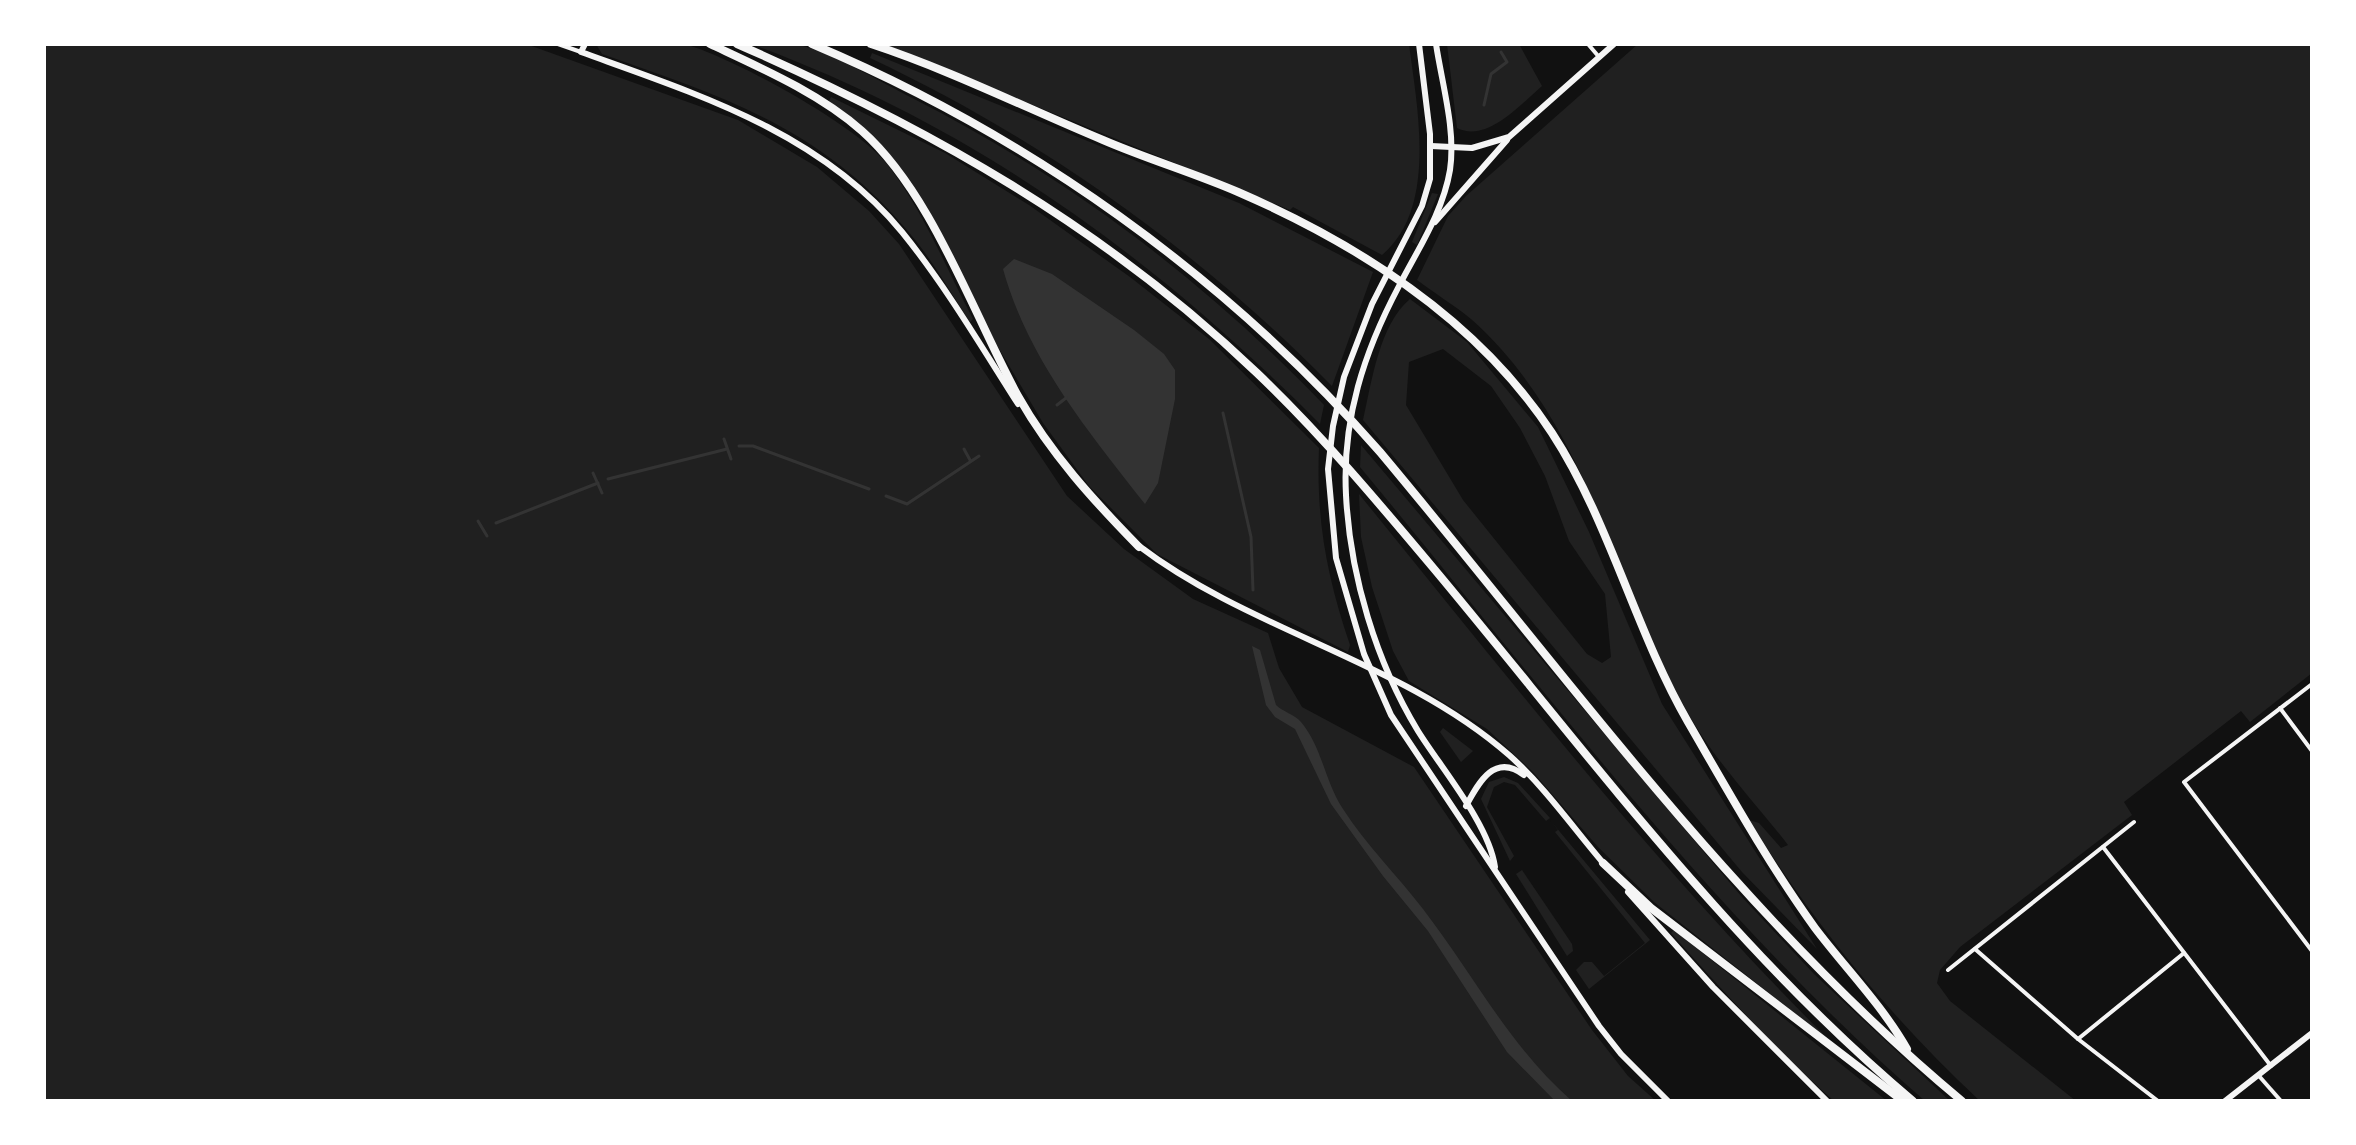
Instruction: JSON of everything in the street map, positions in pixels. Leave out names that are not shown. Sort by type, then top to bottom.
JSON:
[{"type":"highway","points":[[710,44],[826,105],[862,131],[887,157],[931,226],[1027,410],[1080,483],[1139,547]]},
{"type":"highway","points":[[737,44],[889,113],[974,159],[1058,211],[1204,324],[1307,422],[1373,497],[1731,924],[1913,1101]]},
{"type":"highway","points":[[812,44],[914,92],[1075,185],[1223,298],[1313,381],[1380,452],[1693,833],[1812,961],[1911,1057],[1962,1101]]},
{"type":"highway","points":[[871,44],[1164,165],[1235,191],[1292,218],[1432,301],[1483,347],[1524,392],[1555,437],[1579,483],[1670,691],[1780,877],[1850,973],[1891,1021],[1911,1057]]},
{"type":"highway","points":[[1603,863],[1651,908],[1903,1101]]},
{"type":"street","points":[[558,44],[757,119],[808,149],[859,188],[901,230],[1055,458],[1086,495],[1139,547],[1181,578],[1433,702],[1509,755],[1713,987],[1827,1101]]},
{"type":"street","points":[[581,52],[585,44]]},
{"type":"street","points":[[1419,44],[1431,146],[1430,179],[1422,206],[1372,304],[1344,377],[1333,426],[1328,469],[1336,558],[1346,602],[1371,671],[1395,721],[1599,1026],[1621,1054],[1668,1101]]},
{"type":"street","points":[[1436,44],[1451,149],[1443,197],[1360,371],[1350,427],[1345,492],[1358,578],[1393,681],[1416,727],[1488,841],[1495,870]]},
{"type":"street","points":[[1588,44],[1599,57]]},
{"type":"street","points":[[1430,228],[1509,137],[1614,44]]},
{"type":"street","points":[[1431,146],[1451,149],[1487,145],[1509,137]]},
{"type":"street","points":[[2312,684],[2184,782],[2312,951]]},
{"type":"street","points":[[2280,708],[2312,751]]},
{"type":"street","points":[[1466,806],[1480,779],[1486,773],[1502,768],[1519,771],[1541,789]]},
{"type":"street","points":[[1948,970],[2134,822]]},
{"type":"street","points":[[2103,847],[2271,1066]]},
{"type":"street","points":[[1975,949],[2078,1039],[2158,1101]]},
{"type":"street","points":[[2078,1039],[2184,953]]},
{"type":"street","points":[[2225,1101],[2312,1033]]},
{"type":"street","points":[[2259,1076],[2281,1101]]},
{"type":"shaded area","points":[[656,42],[688,45],[764,79],[850,131],[872,148],[900,182],[923,220],[973,319],[970,322],[916,241],[882,203],[847,171],[774,123],[693,87],[602,54],[596,44]]},
{"type":"shaded area","points":[[44,44],[526,44],[738,120],[817,167],[869,211],[899,244],[1067,496],[1124,549],[1193,599],[1268,633],[1279,668],[1302,707],[1414,767],[1592,1030],[1628,1076],[1656,1101],[44,1101]]},
{"type":"shaded area","points":[[751,44],[794,44],[839,60],[973,130],[1081,198],[1183,275],[1279,359],[1324,405],[1320,424],[1192,306],[1126,252],[1057,202],[911,114],[833,77]]},
{"type":"shaded area","points":[[884,44],[1409,44],[1420,156],[1411,211],[1400,235],[1382,255],[1293,207],[1290,210]]},
{"type":"shaded area","points":[[1447,44],[1519,44],[1542,86],[1513,112],[1491,126],[1468,131],[1457,128]]},
{"type":"shaded area","points":[[1638,44],[2312,44],[2312,673],[2250,722],[2241,711],[2124,802],[2132,815],[1960,947],[1940,970],[1937,983],[1950,1001],[2076,1101],[1980,1101],[1915,1036],[1827,933],[1749,820],[1759,823],[1781,848],[1788,845],[1692,720],[1665,669],[1573,458],[1545,408],[1512,361],[1471,319],[1417,280],[1448,216],[1466,196]]},
{"type":"shaded area","points":[[872,53],[1239,203],[1373,272],[1332,386],[1227,289],[1115,201],[996,124],[870,58]]},
{"type":"shaded area","points":[[831,97],[945,153],[1029,205],[1130,277],[1209,339],[1319,448],[1321,524],[1335,596],[1350,645],[1348,652],[1157,554],[1089,486],[1043,423],[995,342],[908,179],[880,144],[829,101]]},
{"type":"shaded area","points":[[1432,193],[1438,194],[1417,245],[1412,242]]},
{"type":"shaded area","points":[[1014,259],[1052,274],[1134,330],[1164,354],[1175,370],[1175,399],[1158,483],[1145,504],[1102,449],[1044,364],[1014,302],[1003,269]]},
{"type":"shaded area","points":[[1410,299],[1467,342],[1538,427],[1589,532],[1662,704],[1817,949],[1742,872],[1363,420],[1378,355],[1399,310]],"holes":[[[1443,349],[1491,386],[1520,428],[1545,476],[1569,541],[1605,594],[1611,657],[1602,663],[1587,654],[1463,500],[1406,405],[1409,362]]]},
{"type":"shaded area","points":[[1361,445],[1741,896],[1814,974],[1950,1101],[1925,1101],[1772,954],[1700,876],[1630,796],[1360,467]]},
{"type":"shaded area","points":[[1359,494],[1530,705],[1647,843],[1706,911],[1831,1042],[1654,902],[1598,847],[1533,772],[1487,729],[1409,681],[1393,651],[1372,587],[1361,537]]},
{"type":"shaded area","points":[[1252,646],[1260,650],[1276,705],[1298,719],[1308,732],[1337,799],[1352,822],[1423,909],[1511,1034],[1572,1101],[1555,1101],[1507,1052],[1428,931],[1331,804],[1295,729],[1275,717],[1266,705]]},
{"type":"shaded area","points":[[1443,728],[1473,751],[1461,762],[1440,732]]},
{"type":"shaded area","points":[[1504,777],[1518,783],[1550,818],[1546,821],[1515,785],[1504,782],[1494,787],[1487,807],[1514,856],[1510,861],[1481,799],[1489,782]]},
{"type":"shaded area","points":[[1550,820],[1650,940],[1589,989],[1576,970],[1584,962],[1592,962],[1604,976],[1645,943],[1555,832],[1558,830]]},
{"type":"shaded area","points":[[1522,870],[1572,944],[1573,951],[1567,956],[1516,874]]},
{"type":"shaded area","points":[[1674,930],[1887,1101],[1834,1101],[1730,998],[1671,933]]},
{"type":"waterway","points":[[1484,105],[1491,74],[1507,62],[1501,52]]},
{"type":"waterway","points":[[1057,405],[1066,398]]},
{"type":"waterway","points":[[1223,413],[1251,537],[1253,590]]},
{"type":"waterway","points":[[724,439],[731,459]]},
{"type":"waterway","points":[[739,446],[753,446],[869,489]]},
{"type":"waterway","points":[[608,479],[727,449]]},
{"type":"waterway","points":[[964,449],[970,460]]},
{"type":"waterway","points":[[886,496],[907,504],[979,456]]},
{"type":"waterway","points":[[593,473],[602,493]]},
{"type":"waterway","points":[[496,523],[598,483]]},
{"type":"waterway","points":[[478,521],[487,536]]}]
